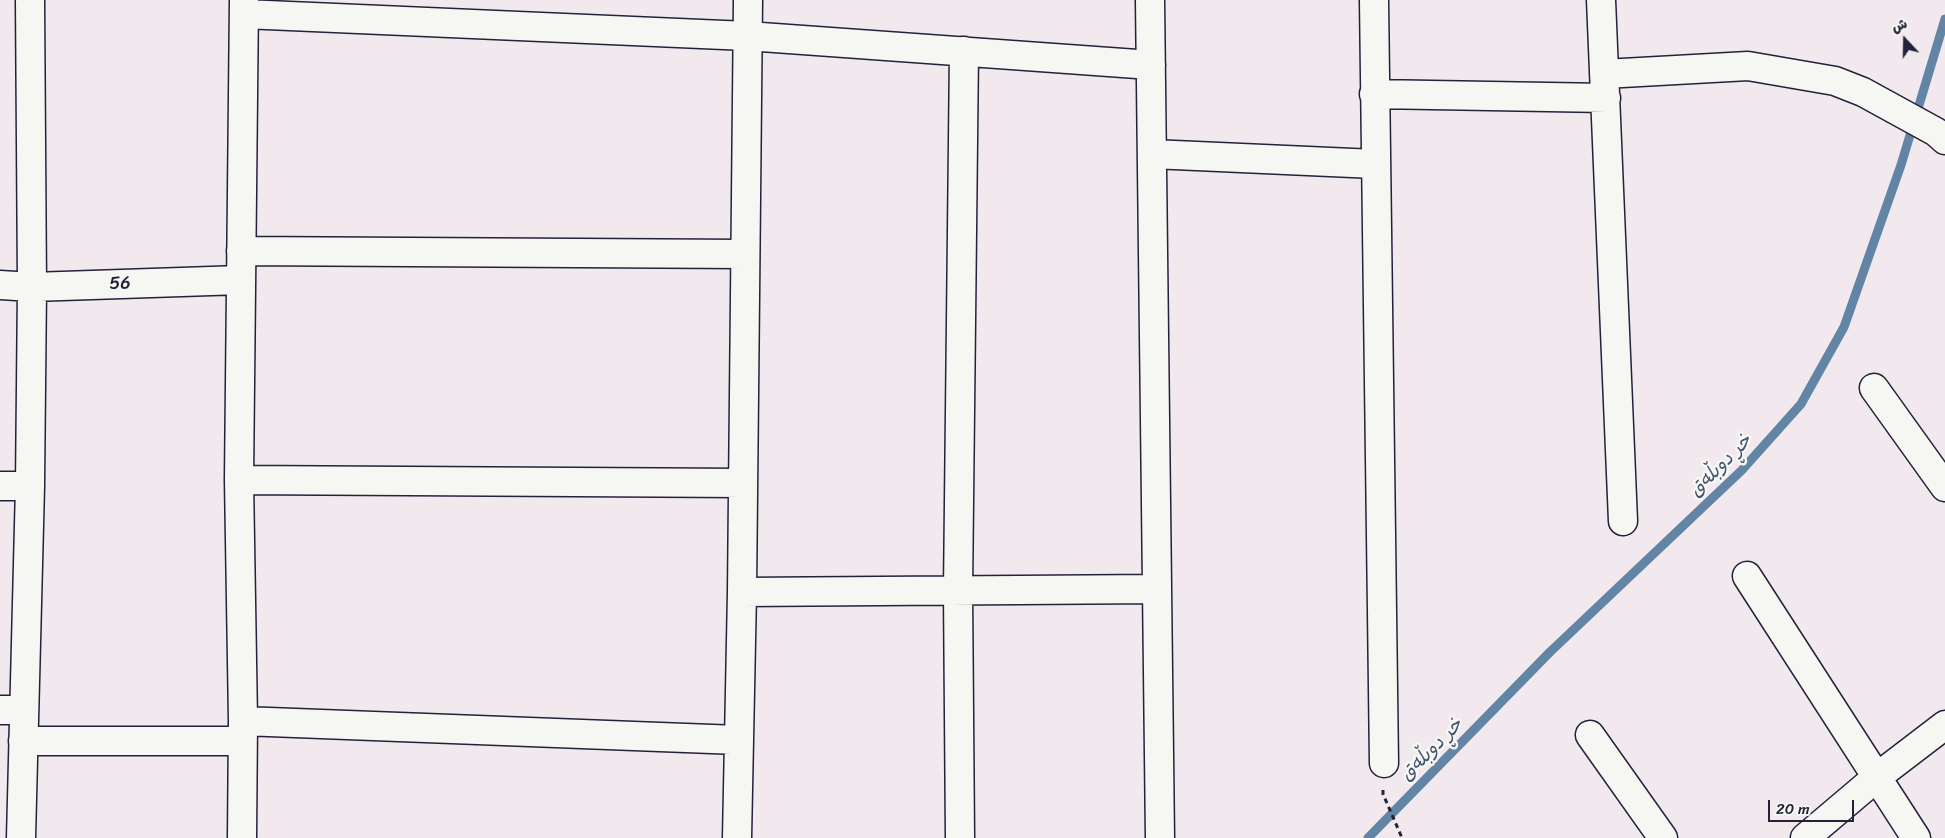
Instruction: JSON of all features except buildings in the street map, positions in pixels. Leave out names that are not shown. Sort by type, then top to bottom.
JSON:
[{"type":"street","points":[[21,838],[23,741],[12,710],[30,486],[32,288],[30,0]]},
{"type":"street","points":[[737,838],[742,592],[748,0]]},
{"type":"street","points":[[1150,0],[1160,838]]},
{"type":"street","points":[[1374,0],[1384,763]]},
{"type":"street","points":[[1601,0],[1623,521]]},
{"type":"street","points":[[242,838],[243,731],[239,480],[244,7],[747,36],[1151,65]]},
{"type":"street","points":[[960,838],[958,591],[964,51]]},
{"type":"street","points":[[1374,94],[1605,86],[1748,66],[1835,82],[1863,92],[1936,132],[1945,140]]},
{"type":"street","points":[[1152,154],[1375,164]]},
{"type":"street","points":[[242,251],[745,254]]},
{"type":"street","name":"56","points":[[0,285],[32,288],[241,280]]},
{"type":"street","points":[[1874,388],[1945,487]]},
{"type":"street","points":[[239,480],[743,483]]},
{"type":"street","points":[[0,486],[30,486]]},
{"type":"street","points":[[1747,576],[1916,838]]},
{"type":"street","points":[[742,592],[1157,588]]},
{"type":"street","points":[[1805,838],[1877,777],[1945,725]]},
{"type":"street","points":[[23,741],[243,731],[738,740]]},
{"type":"street","points":[[1590,735],[1663,838]]},
{"type":"path","points":[[1383,794],[1402,838]]},
{"type":"waterway","name":"خڕ دوبڵەق","points":[[1368,838],[1550,652],[1742,470],[1801,404],[1844,327],[1901,165],[1945,19]]}]
